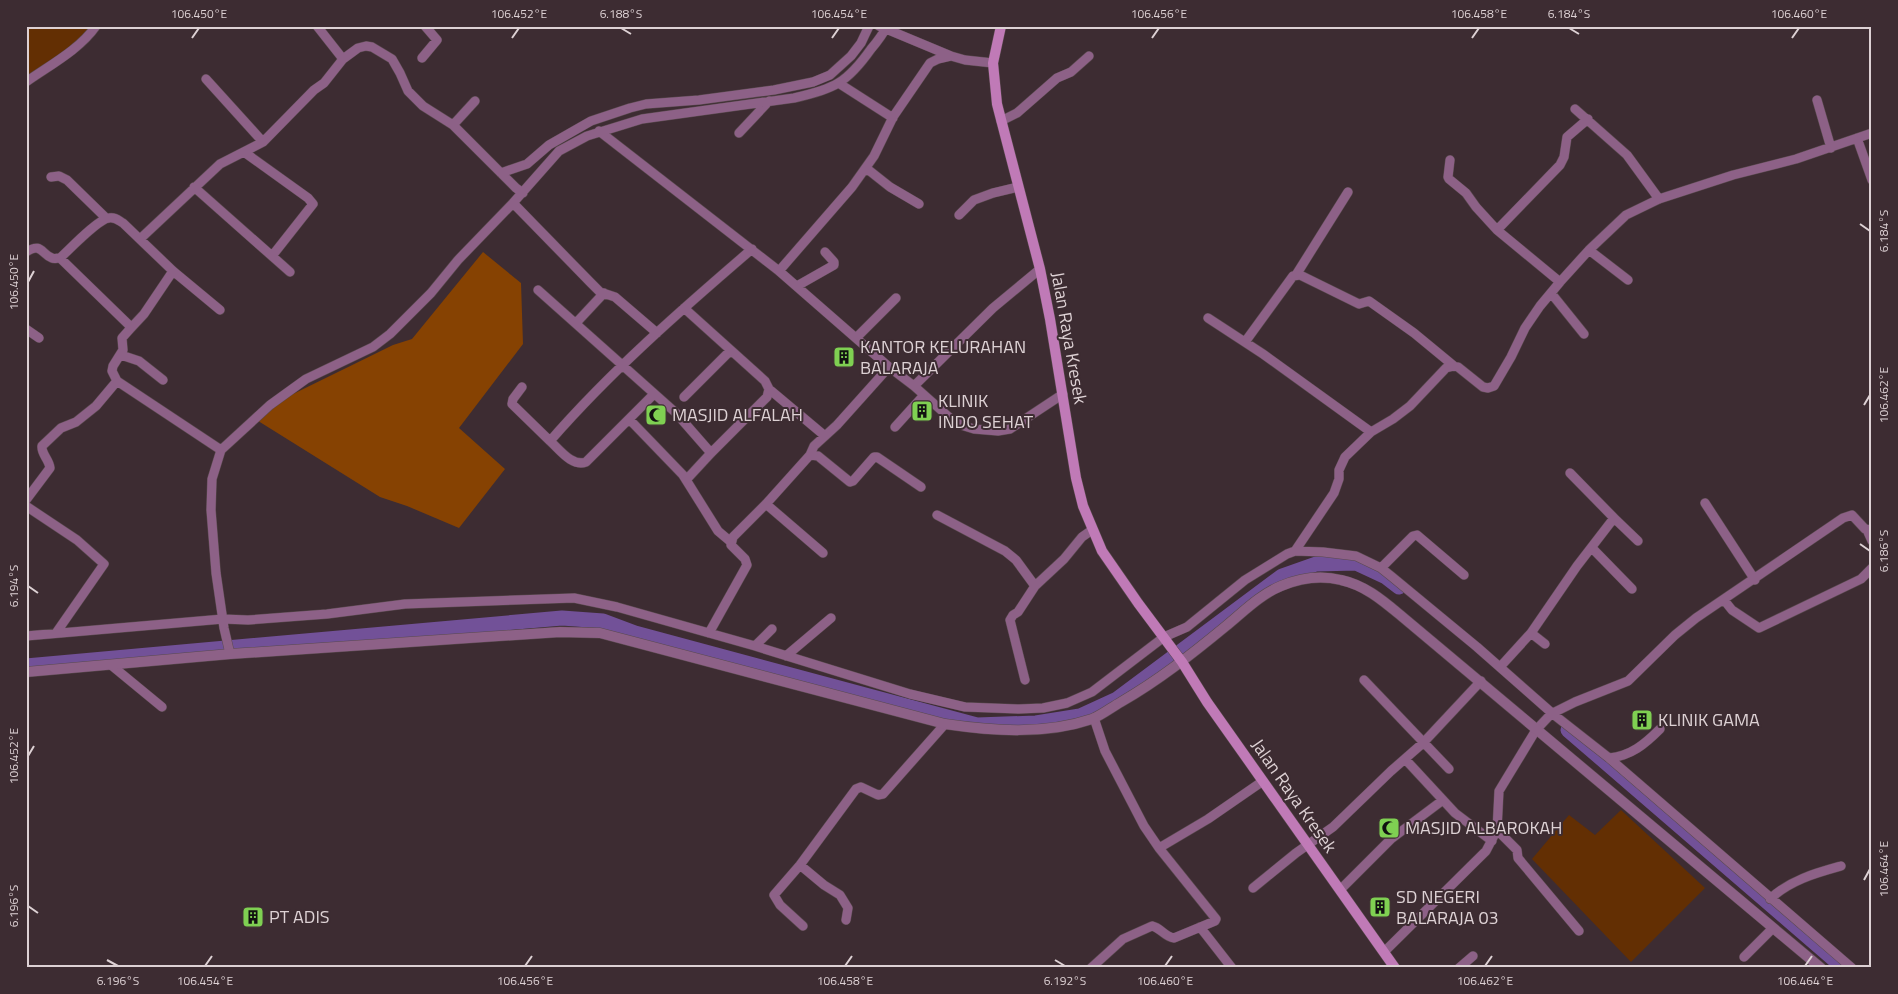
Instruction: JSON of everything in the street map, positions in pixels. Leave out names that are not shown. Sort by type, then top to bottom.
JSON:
[{"type":"main road","name":"Jalan Raya Kresek","points":[[1001,26],[993,63],[997,104],[1040,269],[1076,478],[1083,506],[1092,530],[1102,551],[1395,968]]},
{"type":"street","points":[[26,82],[91,34],[96,26]]},
{"type":"street","points":[[317,26],[343,59]]},
{"type":"street","points":[[422,58],[437,40],[425,26]]},
{"type":"street","points":[[835,80],[856,60],[869,26]]},
{"type":"street","points":[[230,653],[224,628],[216,573],[211,510],[212,479],[217,447],[306,379],[372,347],[390,334],[431,293],[458,260],[514,203],[519,191],[559,151],[599,131],[642,119],[769,101],[815,88],[835,80],[856,60],[883,27],[951,56],[965,60],[993,63]]},
{"type":"street","points":[[140,239],[220,164],[263,142],[314,90],[324,83],[343,59],[358,48],[366,46],[372,47],[392,59],[408,91],[423,106],[453,124],[519,191]]},
{"type":"street","points":[[780,271],[866,168],[893,118],[930,63],[938,58],[951,56]]},
{"type":"street","points":[[1001,121],[1018,113],[1057,78],[1071,72],[1089,56]]},
{"type":"street","points":[[206,79],[263,142]]},
{"type":"street","points":[[835,80],[893,118]]},
{"type":"street","points":[[502,174],[527,164],[549,145],[591,121],[630,108],[646,104],[792,93]]},
{"type":"street","points":[[1817,100],[1831,148]]},
{"type":"street","points":[[739,133],[769,101]]},
{"type":"street","points":[[453,124],[475,102]]},
{"type":"street","points":[[1575,108],[1627,155],[1659,199]]},
{"type":"street","points":[[1497,230],[1560,165],[1564,158],[1565,140],[1588,119]]},
{"type":"street","points":[[599,131],[780,271],[889,367],[961,425],[974,429],[998,431],[1010,429],[1063,394]]},
{"type":"street","points":[[1296,275],[1359,304],[1369,301],[1414,333],[1454,366],[1488,388],[1494,386],[1511,358],[1525,328],[1551,292],[1589,250],[1626,215],[1659,199],[1733,175],[1796,159],[1872,133]]},
{"type":"street","points":[[1857,138],[1872,180]]},
{"type":"street","points":[[244,152],[308,198],[313,204],[272,256]]},
{"type":"street","points":[[1450,160],[1448,177],[1466,193],[1497,230],[1560,282]]},
{"type":"street","points":[[866,168],[890,187],[919,204]]},
{"type":"street","points":[[51,177],[59,176],[66,180],[106,218]]},
{"type":"street","points":[[194,187],[290,272]]},
{"type":"street","points":[[959,215],[974,200],[1018,187]]},
{"type":"street","points":[[1245,342],[1293,276],[1296,275],[1348,192]]},
{"type":"street","points":[[514,203],[590,283],[604,293],[615,297],[657,333]]},
{"type":"street","points":[[26,252],[32,248],[40,249],[52,258],[60,258],[85,234],[106,218],[116,218],[220,310]]},
{"type":"street","points":[[550,441],[589,398],[657,333],[752,249]]},
{"type":"street","points":[[1589,250],[1628,280]]},
{"type":"street","points":[[797,286],[834,266],[834,262],[825,252]]},
{"type":"street","points":[[60,258],[130,326],[130,329]]},
{"type":"street","points":[[914,386],[993,308],[1040,269]]},
{"type":"street","points":[[174,271],[144,314],[122,338],[123,350],[112,371],[118,381],[217,447]]},
{"type":"street","points":[[538,290],[676,413],[711,453]]},
{"type":"street","points":[[1551,292],[1584,334]]},
{"type":"street","points":[[576,324],[604,293]]},
{"type":"street","points":[[856,338],[896,298]]},
{"type":"street","points":[[684,308],[765,381],[769,389],[825,436]]},
{"type":"street","points":[[1208,318],[1245,342],[1371,432]]},
{"type":"street","points":[[26,328],[40,338]]},
{"type":"street","points":[[684,397],[730,350]]},
{"type":"street","points":[[121,355],[138,361],[163,380]]},
{"type":"street","points":[[1295,551],[1334,493],[1345,457],[1371,432],[1410,406],[1446,368],[1454,366]]},
{"type":"street","points":[[730,542],[810,455],[814,446],[889,367]]},
{"type":"street","points":[[26,500],[50,468],[47,458],[42,452],[42,446],[61,428],[76,422],[96,406],[118,381]]},
{"type":"street","points":[[522,387],[513,399],[512,404],[573,462],[583,464],[654,394]]},
{"type":"street","points":[[686,480],[767,397],[769,389]]},
{"type":"street","points":[[895,427],[924,395]]},
{"type":"street","points":[[629,420],[677,467],[718,531],[730,542],[734,550],[745,559],[747,565],[710,633]]},
{"type":"street","points":[[810,455],[818,456],[850,482],[874,457],[877,457],[921,486]]},
{"type":"street","points":[[1570,473],[1638,541]]},
{"type":"street","points":[[1705,503],[1755,580]]},
{"type":"street","points":[[766,504],[823,553]]},
{"type":"street","points":[[26,506],[77,540],[104,564],[56,633]]},
{"type":"street","points":[[937,515],[1005,551],[1016,560],[1035,586]]},
{"type":"street","points":[[1384,952],[1486,851],[1497,830],[1499,791],[1537,729],[1552,714],[1575,702],[1628,681],[1675,635],[1849,515],[1855,517],[1870,530],[1872,541]]},
{"type":"street","points":[[1500,667],[1531,633],[1577,566],[1614,518]]},
{"type":"street","points":[[1025,680],[1011,618],[1018,612],[1035,586],[1064,559],[1082,537],[1092,530]]},
{"type":"street","points":[[1380,568],[1413,536],[1417,535],[1464,575]]},
{"type":"street","points":[[1592,548],[1632,588]]},
{"type":"street","points":[[26,636],[223,619],[248,620],[327,614],[406,604],[574,598],[617,607],[710,633],[910,694],[965,707],[1027,709],[1067,703],[1092,692],[1165,640],[1187,627],[1272,562],[1295,551],[1356,556],[1380,568],[1500,667],[1552,714],[1609,758],[1852,968]]},
{"type":"street","points":[[1724,600],[1732,610],[1759,628],[1861,579],[1872,568]]},
{"type":"street","points":[[26,672],[230,653],[560,632],[600,633],[945,724],[982,730],[1006,731],[1059,727],[1094,718],[1148,686],[1253,604],[1279,587],[1298,580],[1318,577],[1339,579],[1366,589],[1399,614],[1821,968]]},
{"type":"street","points":[[786,656],[831,618]]},
{"type":"street","points":[[755,646],[772,629]]},
{"type":"street","points":[[1531,633],[1545,644]]},
{"type":"street","points":[[111,665],[162,708]]},
{"type":"street","points":[[1364,680],[1449,769]]},
{"type":"street","points":[[1253,888],[1333,826],[1423,743],[1481,682]]},
{"type":"street","points":[[1091,968],[1123,939],[1152,926],[1158,927],[1172,938],[1215,921],[1215,915],[1159,848],[1144,826],[1105,751],[1094,718]]},
{"type":"street","points":[[803,926],[780,905],[774,895],[800,865],[856,789],[861,787],[878,795],[884,794],[945,724]]},
{"type":"street","points":[[1609,758],[1633,752],[1660,729]]},
{"type":"street","points":[[1405,759],[1455,813],[1492,842]]},
{"type":"street","points":[[1159,848],[1208,819],[1263,781]]},
{"type":"street","points":[[1340,890],[1391,839],[1443,800]]},
{"type":"street","points":[[1497,830],[1517,850],[1518,858],[1580,931]]},
{"type":"street","points":[[800,865],[824,885],[840,895],[848,908],[846,920]]},
{"type":"street","points":[[1770,899],[1782,888],[1798,880],[1841,866]]},
{"type":"street","points":[[1200,927],[1232,968]]},
{"type":"street","points":[[1744,957],[1773,928]]},
{"type":"street","points":[[1459,968],[1473,956]]},
{"type":"shaded area","points":[[26,26],[93,26],[79,44],[26,82]]},
{"type":"shaded area","points":[[483,252],[521,283],[523,344],[459,428],[505,469],[459,528],[380,497],[255,419],[287,397],[393,345],[412,339]]},
{"type":"shaded area","points":[[1621,810],[1705,888],[1631,962],[1532,859],[1569,815],[1595,835]]},
{"type":"waterway","points":[[26,666],[562,618],[603,621],[635,633],[977,725],[1036,723],[1080,716],[1117,699],[1282,576],[1316,564],[1356,563],[1386,577],[1399,587]]},
{"type":"waterway","points":[[1568,730],[1844,968]]},
{"type":"place","name":"KANTOR KELURAHAN BALARAJA","points":[[844,357]]},
{"type":"place","name":"KLINIK INDO SEHAT","points":[[922,411]]},
{"type":"place","name":"MASJID ALFALAH","points":[[656,415]]},
{"type":"place","name":"KLINIK GAMA","points":[[1642,720]]},
{"type":"place","name":"MASJID ALBAROKAH","points":[[1389,828]]},
{"type":"place","name":"SD NEGERI BALARAJA 03","points":[[1380,907]]},
{"type":"place","name":"PT ADIS","points":[[253,917]]}]
